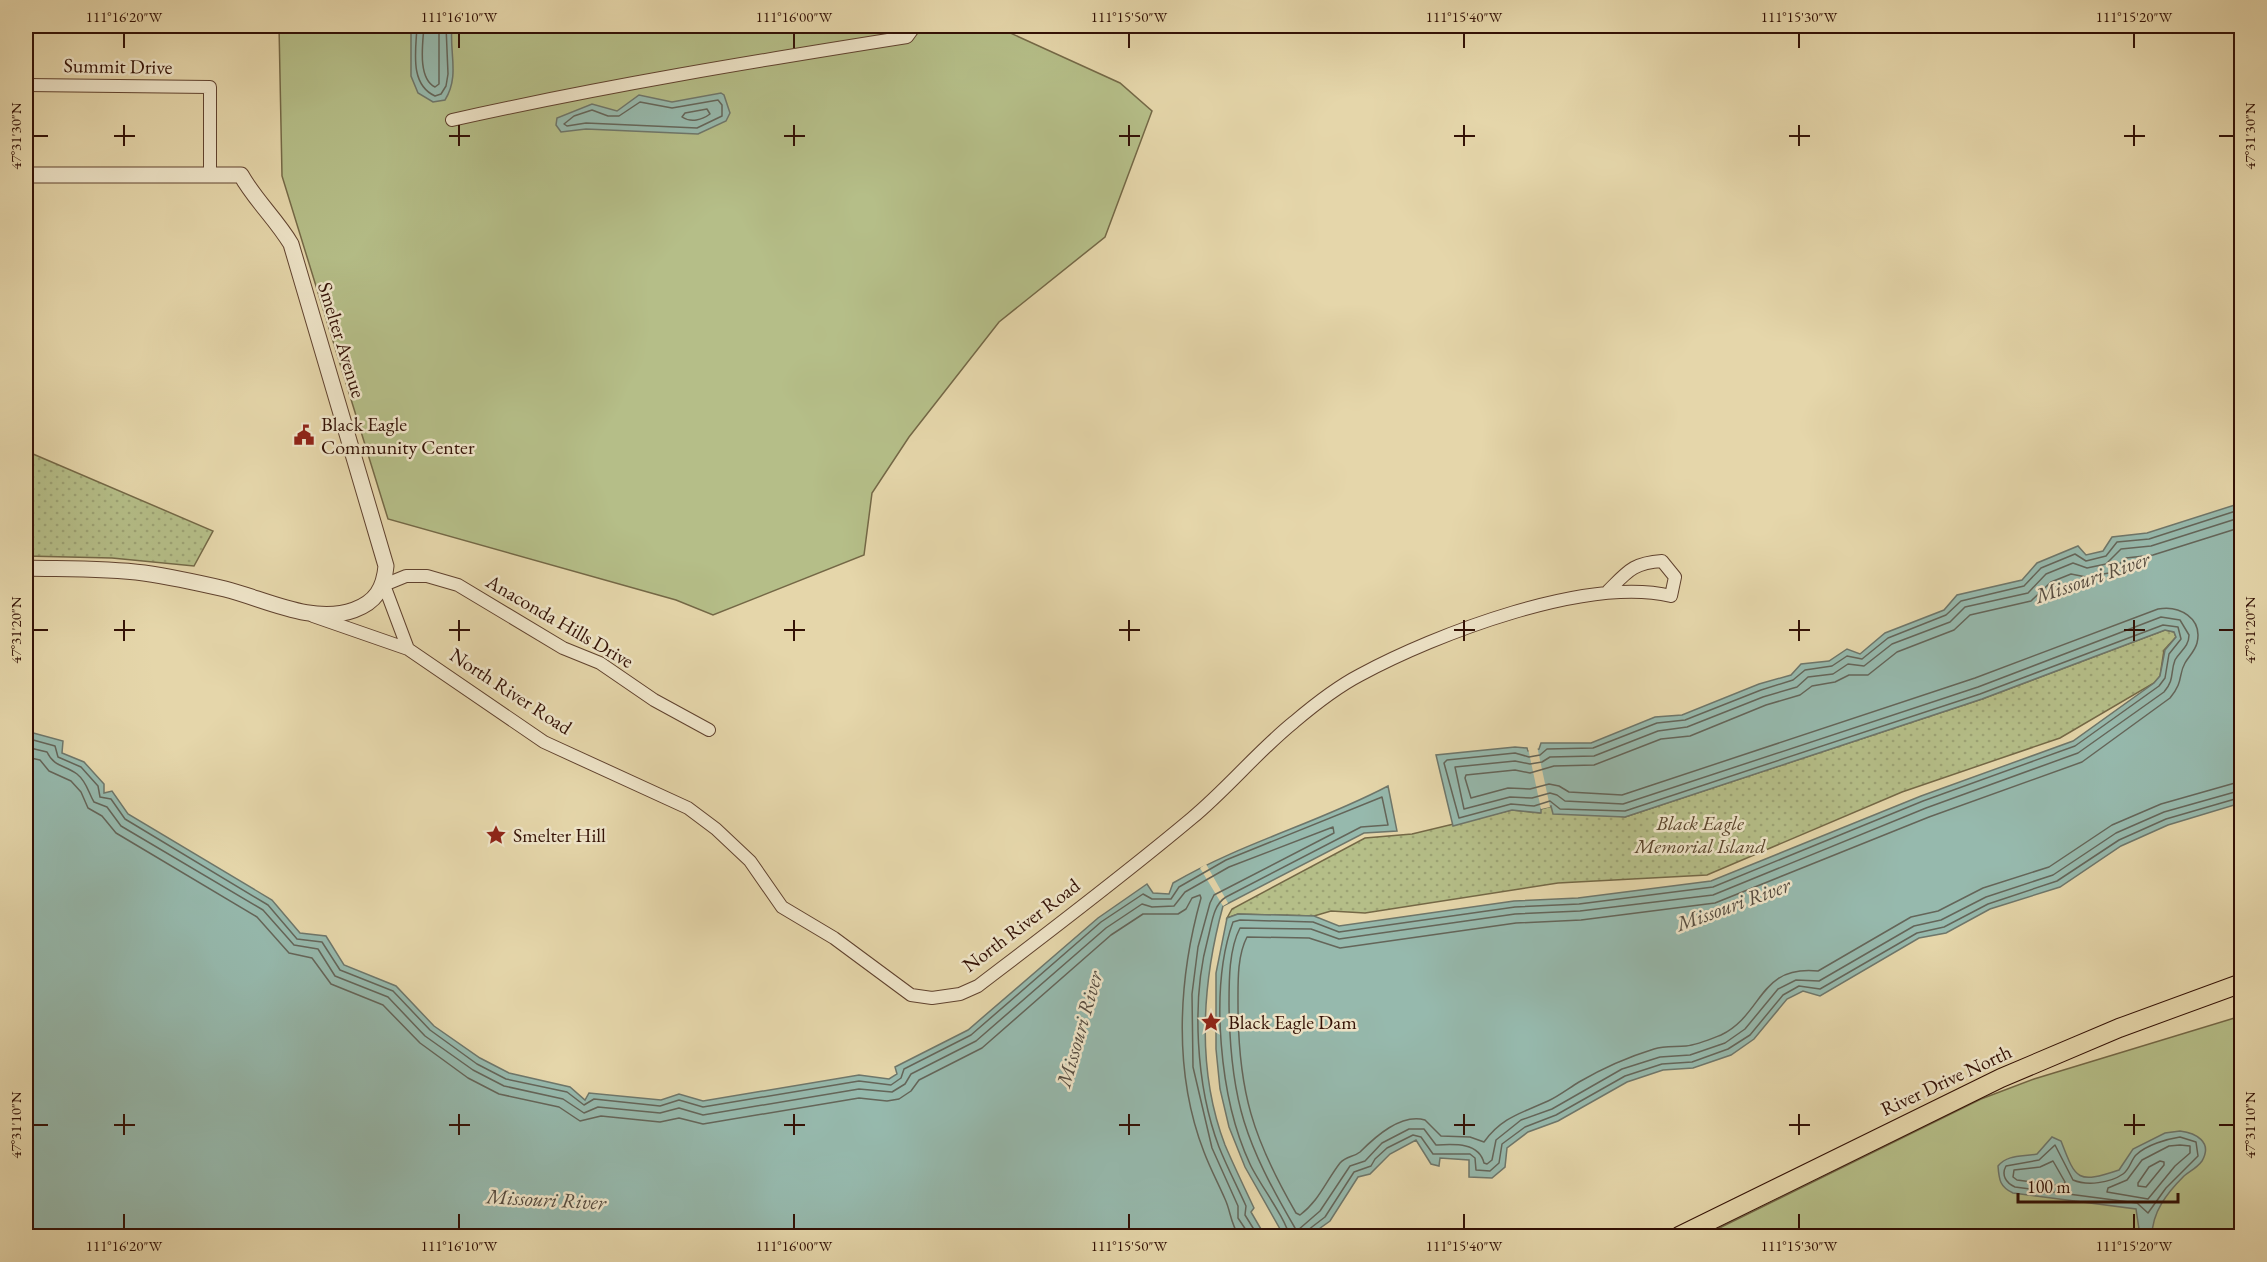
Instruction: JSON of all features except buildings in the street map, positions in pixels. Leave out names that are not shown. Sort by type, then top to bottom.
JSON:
[{"type":"main road","name":"River Drive North","points":[[1679,1236],[2001,1078],[2110,1032],[2241,984]]},
{"type":"street","points":[[452,120],[564,95],[695,70],[907,37],[915,26]]},
{"type":"street","name":"Summit Drive","points":[[26,85],[210,87],[210,175]]},
{"type":"street","points":[[26,175],[210,175]]},
{"type":"street","name":"Smelter Avenue","points":[[210,175],[241,175],[251,194],[269,211],[291,244],[386,566],[384,585]]},
{"type":"street","name":"North River Road","points":[[26,568],[144,573],[225,589],[408,649],[544,742],[688,808],[716,829],[750,861],[782,907],[834,938],[911,996],[932,998],[960,994],[978,986],[1191,819],[1232,784],[1293,723],[1359,675],[1428,643],[1551,603],[1608,591],[1636,590],[1671,596],[1675,577],[1662,561],[1641,562],[1630,569],[1608,591]]},
{"type":"street","name":"Anaconda Hills Drive","points":[[384,585],[406,576],[428,576],[458,585],[563,648],[600,663],[654,700],[709,730]]},
{"type":"street","points":[[384,585],[393,616],[408,649]]},
{"type":"street","name":"North River Road","points":[[297,611],[326,614],[353,611],[375,599],[384,585]]},
{"type":"green space","points":[[279,26],[995,26],[1120,83],[1152,111],[1105,237],[999,322],[909,437],[872,493],[864,555],[713,615],[676,600],[388,519],[282,176]]},
{"type":"green space","points":[[26,451],[213,531],[194,566],[112,558],[26,556]]},
{"type":"green space","name":"Black Eagle Memorial Island","points":[[2165,630],[2174,632],[2176,637],[2164,650],[2160,676],[2154,683],[2060,738],[1902,792],[1707,875],[1558,883],[1365,913],[1331,911],[1314,916],[1238,914],[1227,918],[1232,909],[1365,838],[1412,834],[1512,810],[1540,813],[1540,809],[1552,806],[1625,817],[1982,699]]},
{"type":"green space","points":[[2241,1016],[2241,1236],[1703,1236],[1981,1099],[2034,1079]]},
{"type":"water","points":[[411,26],[452,26],[453,73],[445,100],[433,102],[418,93],[411,76]]},
{"type":"water","points":[[721,93],[724,95],[730,113],[726,121],[698,134],[586,129],[561,132],[556,125],[557,118],[592,104],[617,111],[639,95],[672,102]]},
{"type":"water","name":"Missouri River","points":[[2241,503],[2241,803],[2168,825],[2121,846],[2060,887],[1990,909],[1946,933],[1919,938],[1820,996],[1803,991],[1787,999],[1754,1039],[1731,1055],[1693,1068],[1663,1070],[1627,1082],[1558,1121],[1528,1132],[1507,1148],[1505,1167],[1492,1178],[1469,1177],[1469,1160],[1440,1158],[1439,1166],[1431,1164],[1416,1140],[1390,1154],[1370,1174],[1358,1177],[1330,1221],[1309,1236],[1284,1236],[1245,1167],[1229,1127],[1220,1089],[1216,1049],[1216,973],[1227,918],[1238,914],[1314,916],[1339,926],[1514,901],[1578,898],[1711,881],[1921,796],[2073,741],[2154,683],[2160,676],[2165,650],[2176,637],[2174,632],[2165,630],[1982,699],[1625,817],[1553,814],[1551,806],[1541,809],[1541,813],[1512,810],[1453,826],[1436,755],[1515,747],[1527,748],[1528,751],[1539,749],[1541,743],[1591,743],[1655,717],[1682,715],[1759,684],[1791,675],[1801,664],[1829,661],[1847,649],[1860,654],[1885,633],[1944,610],[1957,595],[2022,580],[2037,563],[2078,546],[2086,555],[2103,551],[2112,537],[2147,533]]},
{"type":"water","name":"Missouri River","points":[[26,731],[63,741],[62,753],[84,762],[104,784],[104,793],[112,791],[128,814],[272,900],[300,933],[326,936],[344,965],[396,986],[434,1026],[480,1058],[509,1073],[570,1087],[585,1100],[589,1093],[661,1100],[679,1094],[703,1101],[859,1075],[889,1079],[897,1074],[895,1067],[968,1030],[1098,918],[1147,884],[1153,893],[1169,894],[1173,883],[1225,856],[1388,786],[1397,831],[1364,833],[1223,906],[1210,965],[1205,1026],[1206,1056],[1216,1116],[1225,1145],[1254,1208],[1251,1212],[1265,1236],[26,1236]]},
{"type":"water","points":[[2180,1131],[2197,1136],[2204,1144],[2205,1154],[2196,1168],[2184,1176],[2166,1196],[2155,1219],[2152,1236],[2140,1236],[2136,1209],[2013,1193],[2003,1186],[2000,1179],[1998,1166],[2002,1162],[2006,1159],[2037,1154],[2052,1137],[2061,1141],[2075,1171],[2086,1177],[2094,1177],[2119,1170],[2133,1149],[2165,1133]]},
{"type":"pier","points":[[1537,746],[1550,807],[1541,809],[1528,748]]},
{"type":"pier","points":[[1206,864],[1228,903],[1223,906],[1200,868]]},
{"type":"place","name":"Black Eagle Community Center","points":[[304,435]]},
{"type":"place","name":"Smelter Hill","points":[[496,835]]},
{"type":"place","name":"Black Eagle Dam","points":[[1211,1022]]}]
